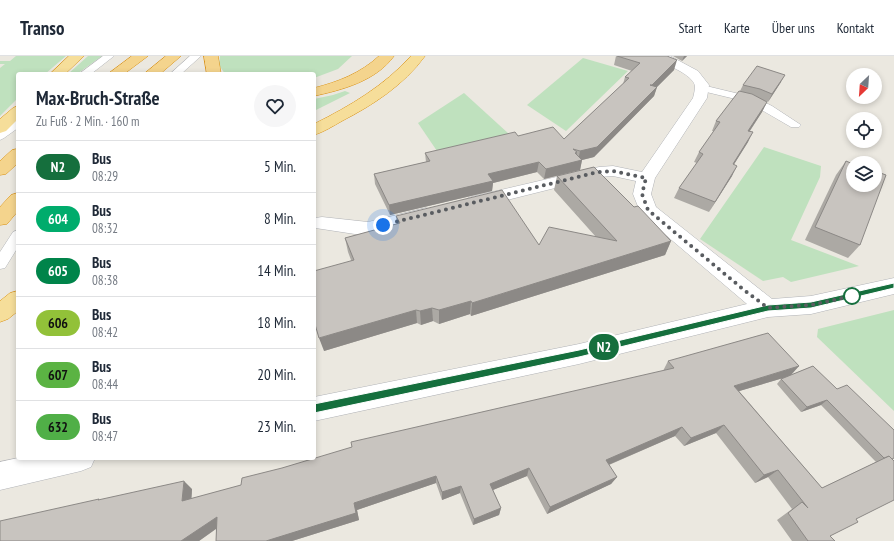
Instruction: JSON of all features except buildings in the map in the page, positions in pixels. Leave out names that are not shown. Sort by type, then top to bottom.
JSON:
[{"type":"highway","points":[[59,72],[77,56]]},
{"type":"highway","points":[[118,72],[141,56]]},
{"type":"highway","points":[[154,72],[174,56]]},
{"type":"highway","points":[[211,56],[214,72]]},
{"type":"highway","points":[[316,92],[334,88],[356,79],[376,67],[387,56]]},
{"type":"highway","points":[[316,129],[345,114],[377,94],[406,71],[418,56]]},
{"type":"highway","points":[[0,128],[16,112]]},
{"type":"highway","points":[[0,170],[16,156]]},
{"type":"highway","points":[[0,219],[16,201]]},
{"type":"street","points":[[658,56],[691,72],[701,82],[702,88],[700,98],[646,178],[642,194],[648,210],[744,290],[768,308]]},
{"type":"street","points":[[322,223],[368,229],[598,172],[613,171],[646,178]]},
{"type":"street","points":[[316,409],[579,354],[768,308],[811,305],[894,286]]},
{"type":"street","points":[[0,476],[72,460]]},
{"type":"lane","points":[[87,72],[109,56]]},
{"type":"lane","points":[[176,72],[196,56]]},
{"type":"lane","points":[[702,88],[752,100],[795,125]]},
{"type":"lane","points":[[0,136],[16,124]]},
{"type":"lane","points":[[0,264],[16,238]]},
{"type":"green space","points":[[16,56],[66,56],[47,72],[16,72],[16,100],[0,116],[0,68],[5,64],[0,64],[0,61],[10,61]]},
{"type":"green space","points":[[88,56],[102,56],[80,72],[70,72]]},
{"type":"green space","points":[[220,56],[352,56],[338,69],[316,77],[316,72],[224,72],[219,65]]},
{"type":"green space","points":[[583,58],[628,71],[566,131],[527,105]]},
{"type":"green space","points":[[345,91],[350,93],[316,110],[316,99]]},
{"type":"green space","points":[[464,93],[509,134],[437,151],[418,123]]},
{"type":"green space","points":[[764,147],[821,166],[820,177],[791,240],[859,266],[791,282],[783,277],[763,281],[700,239]]},
{"type":"green space","points":[[894,310],[894,411],[817,337],[818,329]]},
{"type":"bus line","name":"N2","points":[[316,409],[579,354],[768,308],[811,305],[894,286]]},
{"type":"route","points":[[383,225],[598,172],[613,171],[646,178],[642,194],[648,210],[744,290],[768,308],[811,305],[852,296]]}]
